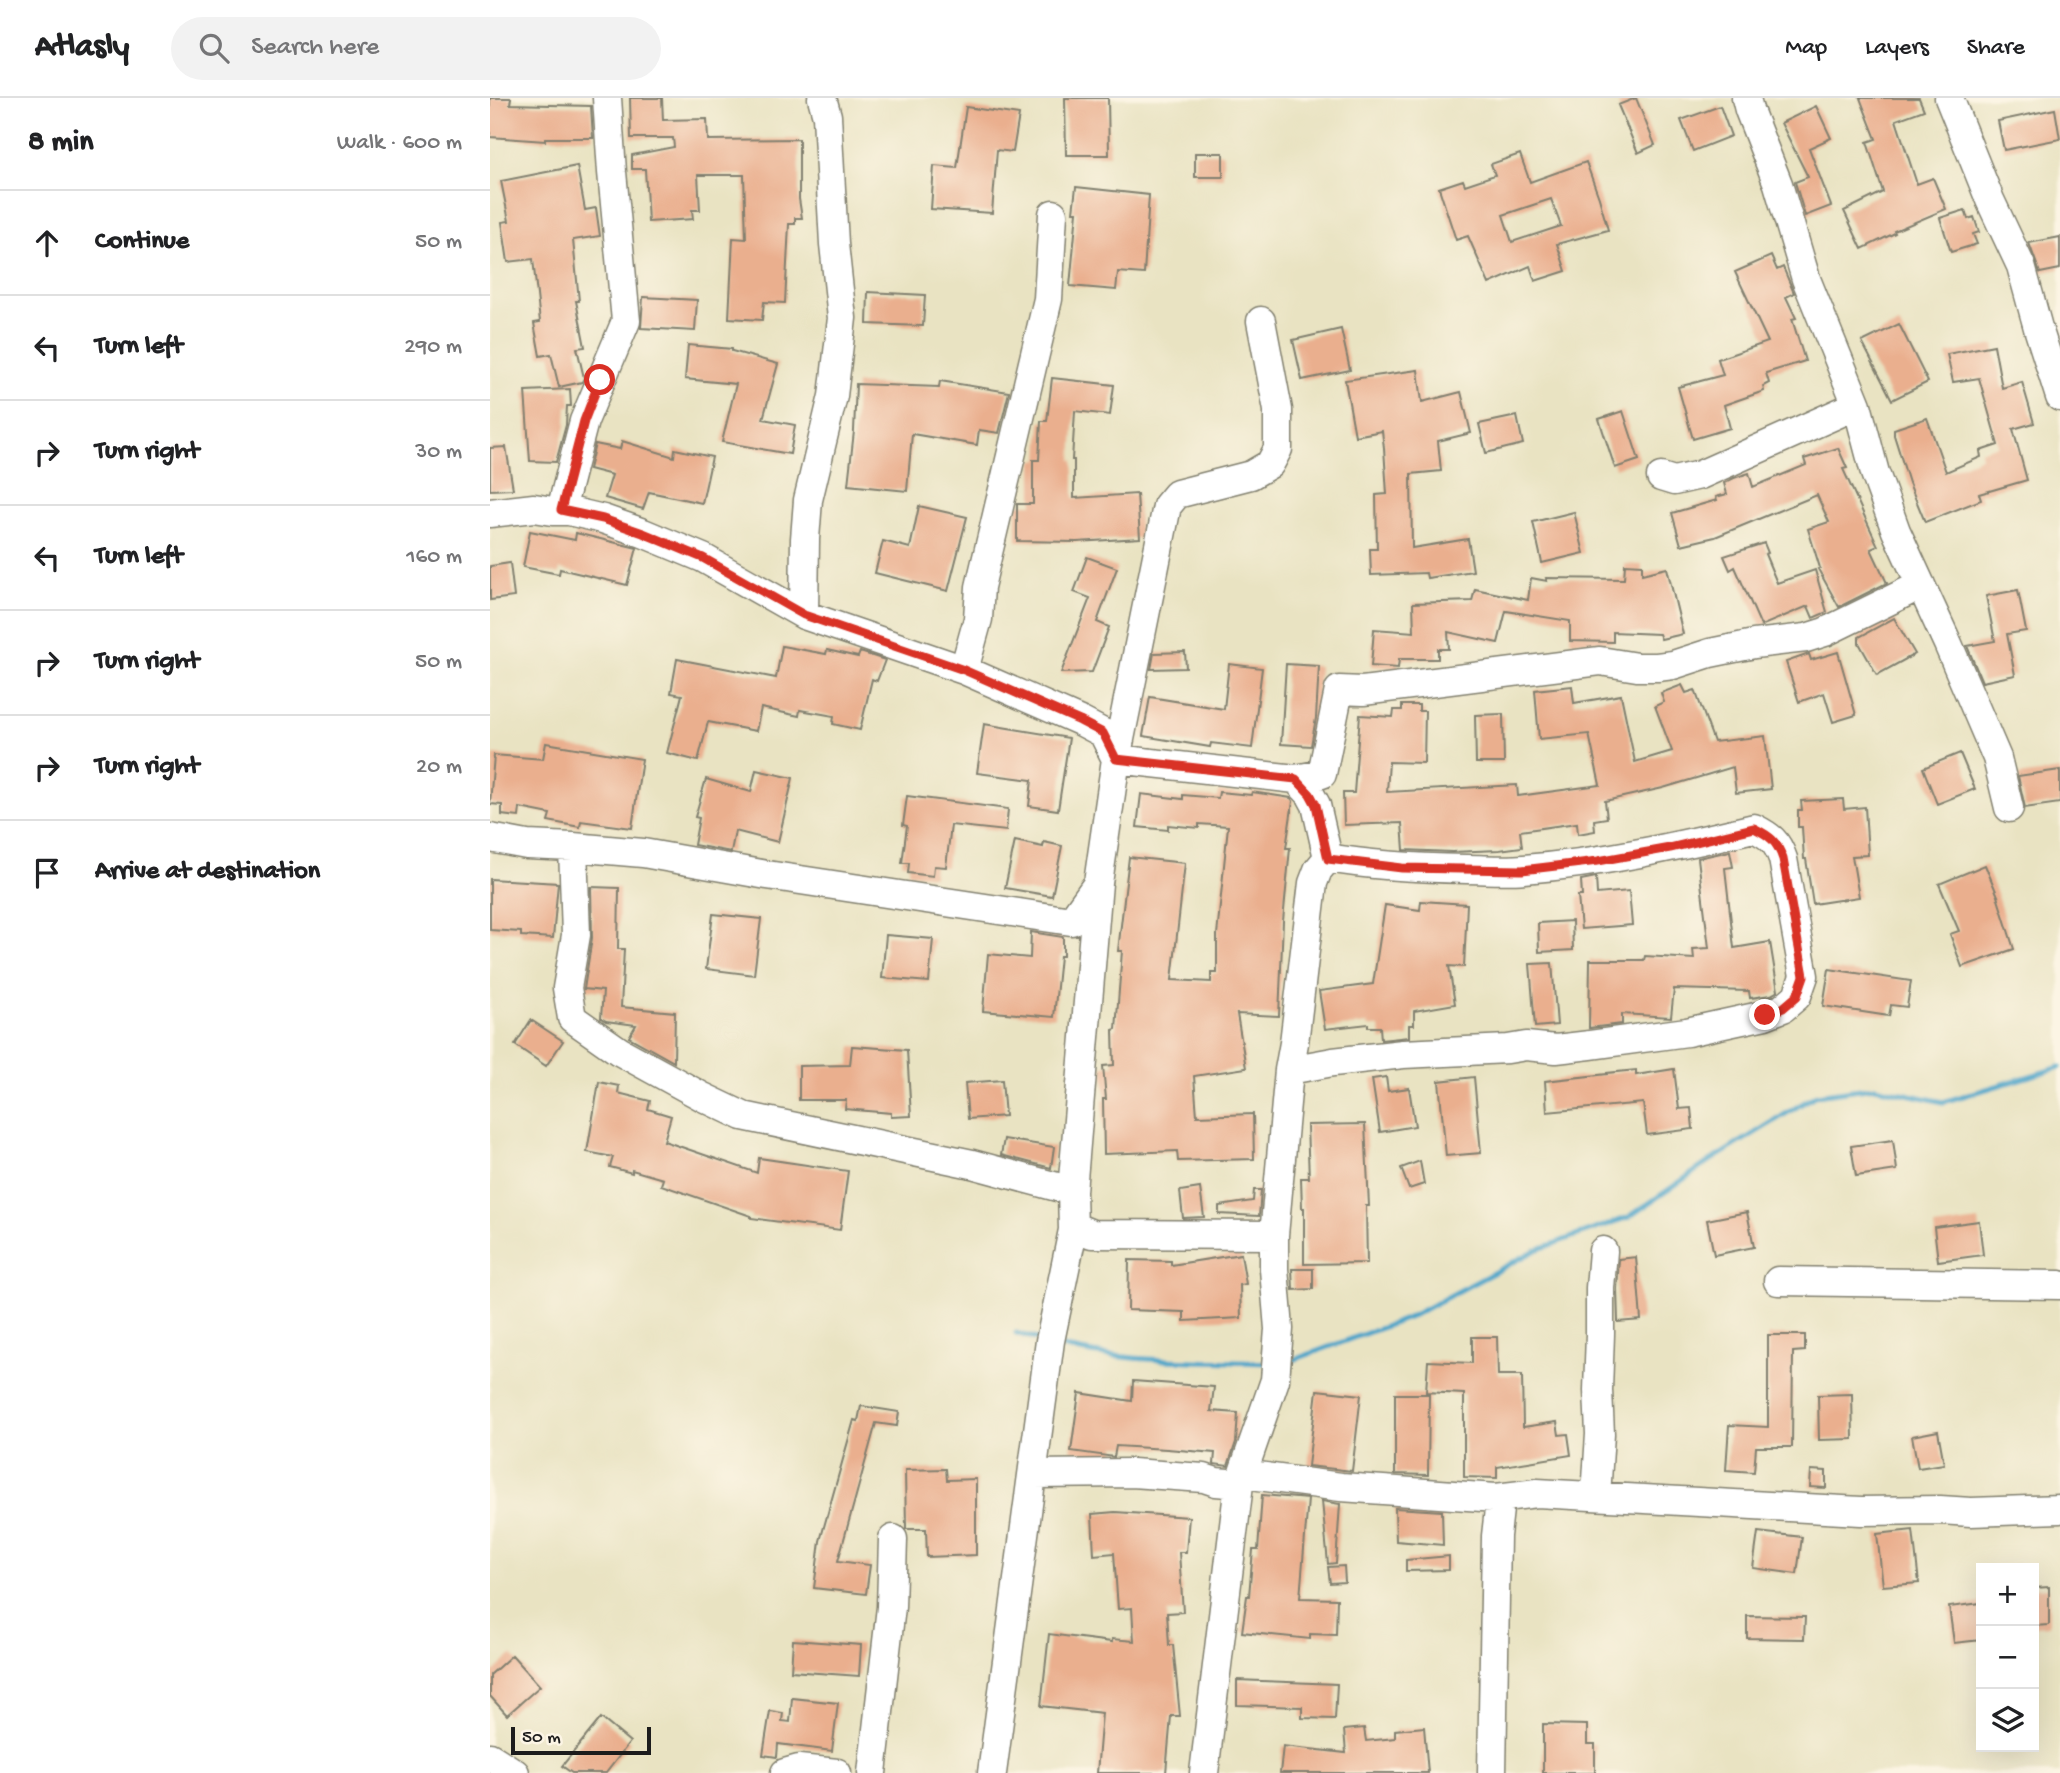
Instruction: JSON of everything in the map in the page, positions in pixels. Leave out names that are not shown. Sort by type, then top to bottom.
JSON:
[{"type":"street","points":[[561,510],[584,421],[626,321],[607,98]]},
{"type":"street","points":[[1746,98],[1778,184],[1806,279],[1857,405],[1875,473],[1896,531],[1997,758],[2009,808]]},
{"type":"street","points":[[1949,98],[1990,200],[2021,266],[2060,397]]},
{"type":"street","points":[[804,615],[808,500],[832,396],[842,318],[834,244],[828,104]]},
{"type":"street","points":[[964,670],[978,620],[980,587],[1048,299],[1053,214]]},
{"type":"street","points":[[992,1773],[1050,1346],[1073,1230],[1072,1191],[1098,883],[1116,759],[1167,506],[1177,494],[1251,475],[1270,464],[1278,449],[1278,410],[1261,321]]},
{"type":"street","points":[[1661,477],[1674,481],[1700,475],[1857,405]]},
{"type":"street","points":[[490,513],[534,508],[561,510],[603,519],[643,533],[703,558],[804,615],[964,670],[1080,721],[1103,733],[1116,759]]},
{"type":"street","points":[[1328,859],[1316,805],[1310,794],[1309,777],[1339,690],[1363,691],[1600,661],[1636,667],[1673,664],[1710,653],[1806,638],[1825,632],[1921,585]]},
{"type":"street","points":[[1116,759],[1309,777]]},
{"type":"street","points":[[1289,1070],[1403,1054],[1526,1046],[1556,1049],[1687,1032],[1765,1015],[1783,1008],[1797,996],[1804,976],[1779,845],[1754,828],[1670,848],[1598,861],[1522,870],[1402,868],[1328,859]]},
{"type":"street","points":[[490,838],[527,845],[643,853],[767,875],[1071,921],[1098,883]]},
{"type":"street","points":[[573,847],[576,935],[567,988],[572,1018],[619,1051],[743,1116],[972,1164],[1072,1191]]},
{"type":"street","points":[[1204,1773],[1241,1479],[1275,1381],[1278,1340],[1275,1235],[1289,1070],[1314,883],[1318,870],[1328,859]]},
{"type":"street","points":[[1073,1230],[1092,1234],[1275,1235]]},
{"type":"street","points":[[1596,1496],[1600,1434],[1598,1390],[1602,1251]]},
{"type":"street","points":[[1778,1281],[2060,1285]]},
{"type":"street","points":[[1034,1474],[1132,1473],[1204,1478],[1216,1482],[1241,1479],[1496,1498],[1537,1493],[1861,1511],[2060,1509]]},
{"type":"street","points":[[1492,1773],[1496,1535],[1499,1509],[1496,1498]]},
{"type":"street","points":[[872,1773],[891,1607],[893,1539]]},
{"type":"street","points":[[490,1757],[515,1773]]},
{"type":"street","points":[[785,1773],[799,1769],[837,1773]]},
{"type":"building","points":[[490,98],[511,98],[510,104],[591,106],[593,138],[545,138],[545,141],[490,137]]},
{"type":"building","points":[[630,98],[662,98],[663,120],[707,119],[708,140],[799,139],[799,199],[802,218],[795,218],[795,224],[789,224],[785,303],[764,302],[762,320],[729,318],[733,238],[746,239],[744,175],[698,175],[700,210],[692,210],[693,219],[648,222],[645,169],[632,169],[632,155],[674,147],[673,138],[631,138]]},
{"type":"building","points":[[1065,98],[1108,98],[1109,155],[1066,155]]},
{"type":"building","points":[[1636,98],[1655,145],[1638,153],[1618,105]]},
{"type":"building","points":[[1860,98],[1919,98],[1924,110],[1896,120],[1917,184],[1933,178],[1946,209],[1894,231],[1895,233],[1862,249],[1844,211],[1883,192],[1867,142],[1876,139]]},
{"type":"building","points":[[1720,106],[1731,136],[1693,151],[1681,120]]},
{"type":"building","points":[[1816,106],[1831,138],[1809,148],[1831,206],[1805,216],[1795,182],[1808,177],[1781,123]]},
{"type":"building","points":[[966,107],[1019,115],[1013,152],[997,150],[992,213],[931,209],[934,166],[957,168]]},
{"type":"building","points":[[2055,109],[2060,139],[2004,150],[1998,121]]},
{"type":"building","points":[[1195,153],[1223,153],[1223,177],[1195,177]]},
{"type":"building","points":[[1520,154],[1530,182],[1586,162],[1608,230],[1557,244],[1566,271],[1535,281],[1530,266],[1489,284],[1468,236],[1456,240],[1439,188],[1463,180],[1465,185],[1495,175],[1491,164]],"holes":[[[1551,199],[1561,226],[1512,242],[1503,215]]]},
{"type":"building","points":[[577,166],[585,210],[596,208],[600,236],[573,240],[579,301],[576,301],[585,347],[577,348],[584,378],[582,382],[559,387],[551,354],[540,356],[534,323],[540,322],[533,259],[508,262],[502,222],[509,221],[501,181]]},
{"type":"building","points":[[1076,187],[1149,195],[1144,274],[1118,272],[1116,290],[1070,286],[1077,212],[1073,212]]},
{"type":"building","points":[[1965,210],[1968,219],[1974,217],[1979,232],[1973,234],[1977,244],[1951,252],[1940,218]]},
{"type":"building","points":[[2060,237],[2060,269],[2040,273],[2029,243]]},
{"type":"building","points":[[1771,256],[1777,270],[1783,267],[1794,293],[1786,297],[1796,318],[1792,319],[1805,361],[1766,373],[1769,383],[1763,386],[1764,391],[1724,405],[1730,428],[1693,439],[1678,387],[1723,375],[1718,359],[1768,342],[1735,272]]},
{"type":"building","points":[[868,292],[925,295],[923,326],[867,324]]},
{"type":"building","points":[[643,297],[697,300],[695,331],[641,328]]},
{"type":"building","points":[[1899,324],[1928,382],[1892,400],[1862,342]]},
{"type":"building","points":[[1341,329],[1350,370],[1302,380],[1293,340]]},
{"type":"building","points":[[688,345],[732,349],[778,364],[763,419],[795,425],[790,454],[722,442],[736,384],[685,379]]},
{"type":"building","points":[[1994,345],[2002,388],[2022,382],[2034,423],[2013,429],[2027,480],[1979,494],[1981,500],[1925,522],[1909,483],[1894,429],[1927,418],[1946,472],[1981,457],[1980,451],[1998,445],[1979,378],[1953,382],[1947,354]]},
{"type":"building","points":[[1418,370],[1422,402],[1461,392],[1471,433],[1438,441],[1441,471],[1411,474],[1412,548],[1468,539],[1473,571],[1427,578],[1426,573],[1371,575],[1370,549],[1377,549],[1376,495],[1387,494],[1382,431],[1355,436],[1345,380]]},
{"type":"building","points":[[1052,378],[1114,385],[1110,415],[1075,411],[1072,460],[1074,498],[1137,494],[1140,538],[1077,542],[1017,541],[1017,504],[1033,504],[1033,460],[1039,460],[1041,421],[1047,421]]},
{"type":"building","points":[[940,381],[1009,392],[999,433],[979,430],[977,445],[912,434],[907,491],[848,485],[856,384],[939,387]]},
{"type":"building","points":[[570,389],[571,406],[567,406],[566,425],[556,462],[530,461],[525,391]]},
{"type":"building","points":[[1623,411],[1639,460],[1615,468],[1599,419]]},
{"type":"building","points":[[1517,416],[1523,444],[1486,453],[1479,424]]},
{"type":"building","points":[[622,441],[674,457],[675,449],[712,457],[702,503],[649,492],[643,509],[605,498],[612,475],[589,469],[595,444],[620,449]]},
{"type":"building","points":[[506,447],[513,489],[490,490],[490,448]]},
{"type":"building","points":[[1838,448],[1847,468],[1843,469],[1878,546],[1871,549],[1887,583],[1839,607],[1818,569],[1820,568],[1808,529],[1829,522],[1817,495],[1715,537],[1681,545],[1672,513],[1717,500],[1716,497],[1727,494],[1724,483],[1734,478],[1749,473],[1753,487],[1806,465],[1804,459]]},
{"type":"building","points":[[919,506],[967,517],[948,591],[875,573],[883,541],[910,548]]},
{"type":"building","points":[[1574,512],[1584,553],[1542,563],[1533,522]]},
{"type":"building","points":[[530,531],[575,540],[576,533],[637,548],[627,585],[560,569],[559,574],[523,567]]},
{"type":"building","points":[[1764,543],[1768,553],[1765,554],[1777,583],[1815,570],[1827,612],[1813,618],[1808,606],[1761,626],[1735,567],[1730,570],[1724,556]]},
{"type":"building","points":[[1087,557],[1117,568],[1097,622],[1109,627],[1092,672],[1061,673],[1090,598],[1074,592]]},
{"type":"building","points":[[510,563],[514,597],[490,600],[490,566]]},
{"type":"building","points":[[1625,564],[1642,565],[1642,574],[1667,568],[1683,634],[1661,639],[1659,634],[1613,632],[1613,642],[1570,641],[1570,621],[1506,611],[1498,643],[1448,632],[1449,649],[1438,649],[1438,659],[1399,659],[1398,668],[1371,666],[1374,629],[1414,632],[1413,603],[1472,601],[1475,589],[1528,600],[1531,578],[1547,581],[1546,578],[1624,579]]},
{"type":"building","points":[[2018,590],[2026,631],[2007,634],[2015,675],[1982,682],[1967,646],[1995,641],[1986,596]]},
{"type":"building","points":[[1894,618],[1915,654],[1877,675],[1859,643],[1859,637]]},
{"type":"building","points":[[782,646],[826,654],[827,650],[858,657],[860,652],[885,660],[877,681],[872,679],[860,730],[833,724],[834,716],[800,710],[799,716],[761,708],[756,731],[708,722],[698,761],[667,753],[682,695],[671,693],[677,659],[776,678]]},
{"type":"building","points":[[1185,652],[1186,668],[1151,669],[1154,653]]},
{"type":"building","points":[[1838,652],[1856,715],[1833,722],[1824,693],[1799,702],[1786,662],[1809,654],[1811,660]]},
{"type":"building","points":[[1229,664],[1262,668],[1252,748],[1211,743],[1210,747],[1143,736],[1150,697],[1224,709]]},
{"type":"building","points":[[1286,664],[1319,666],[1316,718],[1311,746],[1281,744]]},
{"type":"building","points":[[1682,685],[1686,693],[1695,690],[1714,742],[1765,736],[1771,789],[1736,793],[1733,767],[1663,788],[1605,801],[1607,818],[1594,820],[1595,831],[1578,834],[1577,823],[1520,831],[1522,847],[1499,850],[1404,850],[1402,823],[1344,825],[1343,793],[1354,793],[1360,715],[1393,717],[1394,710],[1402,710],[1402,705],[1419,705],[1419,711],[1425,711],[1424,763],[1389,762],[1387,792],[1517,785],[1518,796],[1600,785],[1589,734],[1539,739],[1535,690],[1572,686],[1574,703],[1621,695],[1635,762],[1672,751],[1655,706],[1664,702],[1661,693]]},
{"type":"building","points":[[1503,714],[1504,763],[1476,763],[1475,715]]},
{"type":"building","points":[[984,724],[1069,738],[1058,810],[1029,806],[1032,780],[977,773]]},
{"type":"building","points":[[546,743],[642,759],[632,828],[581,821],[580,827],[548,821],[550,814],[520,808],[519,817],[502,815],[502,805],[490,804],[494,755],[543,759]]},
{"type":"building","points":[[1960,753],[1975,789],[1937,804],[1923,768]]},
{"type":"building","points":[[756,770],[793,778],[778,842],[735,831],[731,852],[694,845],[699,818],[695,817],[706,779],[751,792]]},
{"type":"building","points":[[2060,770],[2060,803],[2025,808],[2018,776]]},
{"type":"building","points":[[1219,792],[1251,795],[1252,792],[1291,798],[1293,801],[1286,848],[1290,848],[1283,921],[1279,1016],[1237,1014],[1246,1068],[1194,1076],[1197,1116],[1253,1114],[1254,1159],[1178,1161],[1177,1151],[1104,1154],[1103,1099],[1106,1099],[1103,1066],[1114,1065],[1113,1030],[1116,1029],[1122,951],[1118,951],[1129,857],[1185,863],[1172,980],[1211,982],[1211,973],[1217,973],[1217,935],[1228,826],[1199,824],[1199,828],[1168,825],[1168,830],[1137,827],[1141,794],[1183,799],[1183,795],[1218,798]]},
{"type":"building","points":[[907,796],[1008,809],[1006,831],[951,825],[946,867],[934,866],[933,876],[908,873],[909,863],[902,863],[907,826],[903,825]]},
{"type":"building","points":[[1843,799],[1844,809],[1865,807],[1868,855],[1852,856],[1859,897],[1813,904],[1804,859],[1802,827],[1798,827],[1798,810],[1802,810],[1801,801]]},
{"type":"building","points":[[1015,841],[1043,847],[1044,842],[1062,846],[1052,896],[1005,888]]},
{"type":"building","points":[[1730,851],[1733,867],[1725,868],[1734,948],[1770,942],[1778,991],[1771,995],[1750,998],[1749,991],[1674,989],[1671,1017],[1622,1014],[1622,1024],[1589,1028],[1590,960],[1644,960],[1645,956],[1694,959],[1693,949],[1709,948],[1698,858]]},
{"type":"building","points":[[1985,865],[1998,896],[2014,949],[1962,967],[1950,934],[1959,931],[1939,884]]},
{"type":"building","points":[[1596,877],[1597,894],[1629,891],[1632,925],[1581,929],[1578,896],[1582,896],[1581,880]]},
{"type":"building","points":[[490,879],[558,883],[553,938],[490,930]]},
{"type":"building","points":[[591,887],[619,888],[618,949],[624,949],[621,1007],[675,1012],[674,1062],[629,1037],[636,1025],[601,1018],[603,991],[584,989],[592,938]]},
{"type":"building","points":[[1421,901],[1467,904],[1464,967],[1449,966],[1455,1004],[1414,1011],[1414,1025],[1409,1025],[1409,1037],[1381,1040],[1380,1027],[1368,1027],[1368,1024],[1325,1029],[1319,991],[1373,984],[1385,905],[1420,910]]},
{"type":"building","points":[[713,914],[761,919],[754,975],[706,969]]},
{"type":"building","points":[[1572,921],[1573,950],[1539,952],[1538,923]]},
{"type":"building","points":[[1031,932],[1063,937],[1063,956],[1060,956],[1054,1017],[983,1011],[988,954],[1030,958]]},
{"type":"building","points":[[886,935],[933,939],[929,982],[882,978]]},
{"type":"building","points":[[1552,963],[1557,1025],[1535,1027],[1530,964]]},
{"type":"building","points":[[1829,969],[1911,981],[1907,1007],[1891,1005],[1889,1016],[1823,1006]]},
{"type":"building","points":[[531,1020],[563,1041],[546,1066],[515,1045]]},
{"type":"building","points":[[852,1046],[907,1050],[911,1116],[891,1117],[891,1113],[845,1109],[846,1100],[799,1100],[799,1066],[850,1065]]},
{"type":"building","points":[[1674,1069],[1679,1109],[1691,1108],[1693,1129],[1647,1135],[1643,1103],[1547,1112],[1545,1081],[1636,1070],[1636,1075]]},
{"type":"building","points":[[1386,1077],[1388,1091],[1409,1088],[1415,1126],[1380,1132],[1372,1079]]},
{"type":"building","points":[[1474,1077],[1481,1153],[1446,1156],[1439,1081]]},
{"type":"building","points":[[1002,1080],[1005,1116],[968,1119],[965,1083]]},
{"type":"building","points":[[599,1082],[619,1086],[618,1093],[650,1101],[648,1109],[671,1116],[664,1141],[757,1173],[759,1158],[848,1171],[840,1230],[751,1218],[661,1185],[663,1179],[610,1167],[613,1157],[587,1152]]},
{"type":"building","points":[[1365,1124],[1369,1206],[1366,1206],[1367,1263],[1304,1264],[1301,1178],[1309,1178],[1307,1125]]},
{"type":"building","points":[[1004,1139],[1054,1147],[1051,1168],[1001,1155]]},
{"type":"building","points":[[1893,1140],[1897,1170],[1856,1176],[1851,1146]]},
{"type":"building","points":[[1420,1161],[1424,1184],[1409,1189],[1401,1168]]},
{"type":"building","points":[[1200,1188],[1204,1217],[1183,1218],[1180,1191]]},
{"type":"building","points":[[1254,1190],[1261,1190],[1259,1216],[1219,1214],[1219,1206],[1253,1201]]},
{"type":"building","points":[[1747,1212],[1754,1247],[1714,1255],[1707,1220]]},
{"type":"building","points":[[1979,1221],[1983,1255],[1938,1261],[1934,1227]]},
{"type":"building","points":[[1241,1254],[1246,1284],[1240,1285],[1241,1318],[1184,1321],[1184,1312],[1128,1310],[1129,1260],[1171,1261],[1171,1265]]},
{"type":"building","points":[[1636,1257],[1641,1320],[1618,1322],[1619,1259]]},
{"type":"building","points":[[1292,1269],[1313,1269],[1313,1289],[1293,1290]]},
{"type":"building","points":[[1768,1335],[1805,1335],[1805,1351],[1793,1352],[1792,1447],[1756,1447],[1754,1472],[1726,1470],[1729,1425],[1768,1427]]},
{"type":"building","points":[[1472,1337],[1497,1337],[1498,1375],[1522,1375],[1523,1427],[1557,1422],[1559,1435],[1568,1434],[1571,1455],[1497,1467],[1497,1478],[1464,1477],[1464,1394],[1426,1392],[1428,1361],[1472,1363]]},
{"type":"building","points":[[1133,1381],[1214,1387],[1211,1411],[1238,1413],[1236,1442],[1228,1466],[1214,1464],[1215,1453],[1116,1446],[1114,1457],[1071,1451],[1079,1393],[1132,1401]]},
{"type":"building","points":[[1317,1390],[1361,1395],[1352,1471],[1308,1466]]},
{"type":"building","points":[[1395,1394],[1429,1394],[1428,1475],[1395,1474]]},
{"type":"building","points":[[1852,1394],[1853,1439],[1819,1440],[1818,1395]]},
{"type":"building","points":[[861,1406],[899,1412],[897,1426],[876,1423],[838,1561],[870,1565],[866,1594],[814,1588],[820,1541],[854,1420],[858,1421]]},
{"type":"building","points":[[1938,1431],[1944,1464],[1918,1468],[1912,1436]]},
{"type":"building","points":[[946,1469],[947,1480],[976,1479],[976,1555],[927,1557],[926,1529],[906,1529],[905,1470]]},
{"type":"building","points":[[1811,1470],[1826,1471],[1826,1488],[1810,1487]]},
{"type":"building","points":[[1262,1495],[1308,1499],[1300,1598],[1337,1599],[1336,1635],[1310,1634],[1310,1639],[1242,1632],[1249,1596],[1253,1550],[1258,1550]]},
{"type":"building","points":[[1322,1501],[1340,1504],[1336,1563],[1328,1564]]},
{"type":"building","points":[[1395,1508],[1442,1511],[1443,1545],[1396,1541]]},
{"type":"building","points":[[1115,1512],[1189,1517],[1186,1552],[1179,1552],[1183,1612],[1167,1613],[1180,1716],[1171,1716],[1166,1773],[1097,1773],[1102,1713],[1041,1706],[1049,1634],[1112,1642],[1112,1639],[1134,1641],[1132,1608],[1118,1609],[1114,1553],[1094,1555],[1092,1514]]},
{"type":"building","points":[[1913,1530],[1919,1583],[1883,1586],[1877,1534]]},
{"type":"building","points":[[1758,1532],[1802,1537],[1797,1574],[1753,1568]]},
{"type":"building","points":[[1449,1556],[1449,1570],[1406,1571],[1406,1560]]},
{"type":"building","points":[[1344,1566],[1345,1582],[1330,1583],[1328,1567]]},
{"type":"building","points":[[2049,1587],[2049,1625],[2039,1626],[2039,1588]]},
{"type":"building","points":[[1976,1604],[1976,1641],[1954,1643],[1949,1607]]},
{"type":"building","points":[[1747,1616],[1805,1617],[1804,1639],[1747,1638]]},
{"type":"building","points":[[793,1640],[861,1645],[859,1676],[791,1671]]},
{"type":"building","points":[[512,1655],[540,1686],[507,1715],[490,1696],[490,1675]]},
{"type":"building","points":[[1237,1680],[1337,1684],[1335,1719],[1302,1718],[1302,1707],[1237,1705]]},
{"type":"building","points":[[792,1698],[838,1703],[832,1751],[778,1744],[777,1757],[763,1755],[770,1711],[783,1713],[782,1721],[790,1722]]},
{"type":"building","points":[[601,1718],[630,1742],[606,1773],[572,1773],[562,1766]]},
{"type":"building","points":[[1543,1724],[1587,1725],[1587,1744],[1595,1744],[1595,1773],[1543,1773]]},
{"type":"building","points":[[1424,1727],[1428,1773],[1280,1773],[1283,1746],[1346,1753],[1344,1730],[1364,1728],[1366,1741],[1395,1738],[1395,1730]]},
{"type":"waterway","points":[[1285,1363],[1408,1318],[1536,1250],[1629,1217],[1710,1161],[1816,1095],[1875,1087],[1943,1102],[2060,1067]]},
{"type":"waterway","points":[[1016,1333],[1043,1341]]},
{"type":"waterway","points":[[1059,1346],[1135,1358],[1268,1363]]},
{"type":"route","points":[[600,380],[584,421],[561,510],[603,519],[643,533],[703,558],[804,615],[964,670],[1080,721],[1103,733],[1116,759],[1296,779],[1316,805],[1328,859],[1402,868],[1522,870],[1598,861],[1670,848],[1754,828],[1766,834],[1779,845],[1783,859],[1804,976],[1797,996],[1783,1008],[1765,1015]]}]
